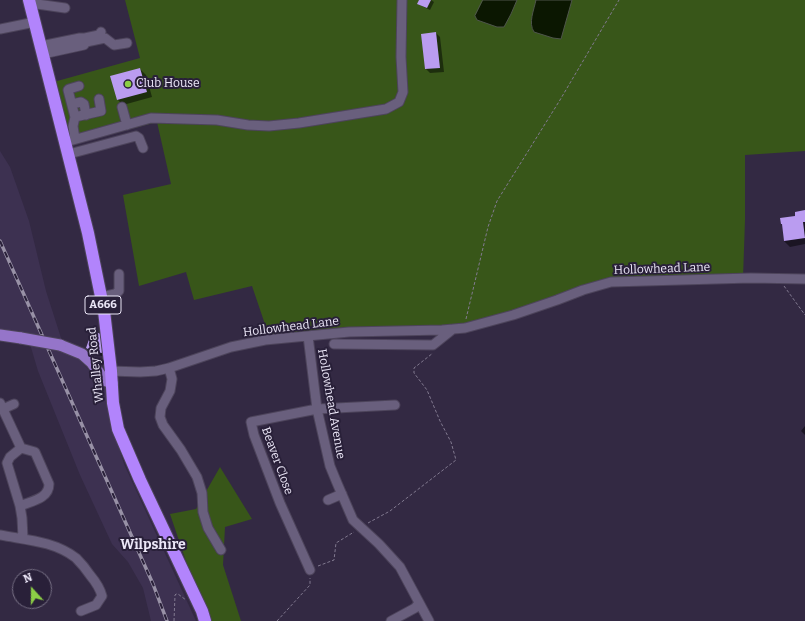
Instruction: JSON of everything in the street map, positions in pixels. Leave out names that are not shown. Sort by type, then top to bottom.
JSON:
[{"type":"highway","name":"Whalley Road","points":[[29,1],[42,50],[70,140],[69,154],[88,233],[101,297],[111,370],[113,403],[118,429],[140,480],[197,600],[205,621]]},
{"type":"main road","points":[[0,335],[60,345],[82,354],[92,363],[104,380],[112,384]]},
{"type":"street","points":[[79,86],[68,90],[75,117],[70,140],[151,118],[217,120],[248,125],[269,126],[298,123],[386,109],[399,102],[403,92],[400,57],[402,0]]},
{"type":"street","points":[[29,1],[65,8]]},
{"type":"street","points":[[0,29],[35,22]]},
{"type":"street","points":[[42,50],[80,38],[99,35],[101,32]]},
{"type":"street","points":[[42,50],[84,44],[86,42],[105,38],[114,45],[126,43]]},
{"type":"street","points":[[75,117],[101,111],[98,99]]},
{"type":"street","points":[[72,104],[81,102],[84,104],[86,114]]},
{"type":"street","points":[[122,106],[127,125]]},
{"type":"street","points":[[69,154],[136,136],[140,138],[143,148]]},
{"type":"street","points":[[101,297],[115,294],[120,291],[118,274]]},
{"type":"street","name":"Hollowhead Lane","points":[[111,370],[140,372],[156,371],[231,347],[265,340],[349,332],[465,328],[513,315],[583,290],[611,282],[752,278],[805,279]]},
{"type":"street","name":"Hollowhead Lane","points":[[334,344],[433,345],[454,329]]},
{"type":"street","name":"Hollowhead Avenue","points":[[308,336],[317,409],[330,466],[353,520],[379,544],[400,567],[405,586],[414,594],[429,621]]},
{"type":"street","points":[[169,368],[172,378],[170,391],[161,408],[160,417],[163,425],[181,450],[197,477],[202,493],[203,512],[208,528],[221,550]]},
{"type":"street","points":[[14,404],[2,406],[4,422],[21,448],[35,452],[49,484],[47,493],[43,497],[20,506]]},
{"type":"street","points":[[317,409],[395,405]]},
{"type":"street","name":"Beaver Close","points":[[310,570],[280,503],[254,436],[251,422],[317,409]]},
{"type":"street","points":[[21,448],[10,457],[7,463],[20,506],[23,538]]},
{"type":"street","points":[[328,500],[342,494]]},
{"type":"street","points":[[0,535],[23,538],[46,544],[76,558],[93,578],[101,590],[102,596],[96,605],[81,611]]},
{"type":"street","points":[[102,596],[112,596]]},
{"type":"street","points":[[391,621],[415,608],[419,603]]},
{"type":"path","points":[[465,328],[488,227],[497,201],[560,100],[619,0]]},
{"type":"path","points":[[778,279],[805,315]]},
{"type":"path","points":[[406,498],[456,460],[451,442],[440,422],[427,390],[414,373],[414,368],[438,349]]},
{"type":"path","points":[[277,621],[310,585],[310,570]]},
{"type":"path","points":[[174,621],[176,594],[187,601],[197,600]]},
{"type":"shaded area","points":[[483,0],[517,0],[504,27],[497,27],[477,20],[475,16]]},
{"type":"shaded area","points":[[536,0],[572,0],[561,39],[534,32],[531,21]]},
{"type":"shaded area","points":[[0,151],[10,167],[29,221],[46,291],[62,341],[0,333]]},
{"type":"shaded area","points":[[30,344],[72,354],[80,360],[103,386],[106,387],[114,431],[124,464],[196,621],[151,621],[143,588],[128,562],[112,544],[80,475],[38,371]]},
{"type":"green space","points":[[125,0],[805,0],[805,151],[745,155],[743,278],[611,282],[483,323],[270,339],[252,286],[194,300],[186,272],[139,286],[123,195],[171,184],[157,122],[67,146],[50,83],[140,58]]},
{"type":"green space","points":[[220,467],[252,519],[225,527],[223,565],[241,621],[208,621],[195,588],[170,514],[196,509]]},
{"type":"building","points":[[419,0],[431,0],[427,8],[417,4]]},
{"type":"building","points":[[436,32],[440,68],[425,69],[421,34]]},
{"type":"building","name":"Club House","points":[[140,68],[147,92],[117,100],[110,76]]},
{"type":"building","points":[[805,210],[805,222],[803,222],[805,238],[784,241],[780,218],[795,216],[795,212]]},
{"type":"building","points":[[92,331],[101,334],[104,340],[102,353],[86,348]]},
{"type":"railway","points":[[0,241],[153,584],[167,621]]},
{"type":"place","name":"Club House","points":[[128,84]]},
{"type":"district","name":"Wilpshire","points":[[153,545]]}]
